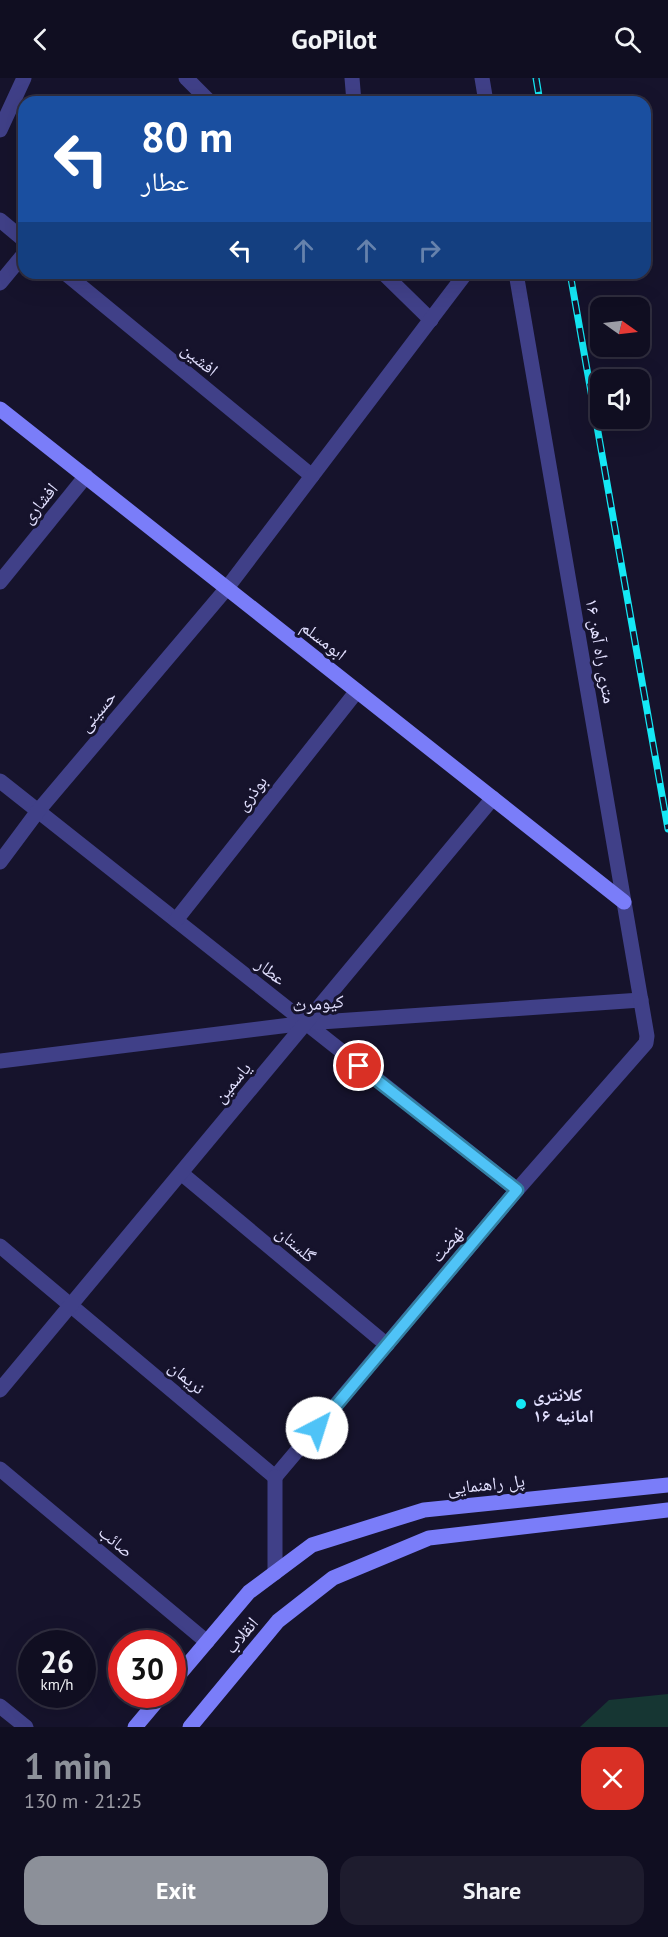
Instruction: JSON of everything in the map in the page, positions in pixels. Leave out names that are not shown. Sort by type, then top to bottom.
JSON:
[{"type":"main road","name":"ابومسلم","points":[[0,409],[624,902]]},
{"type":"main road","name":"پل راهنمایی","points":[[312,1545],[424,1510],[668,1485]]},
{"type":"main road","name":"انقلاب","points":[[190,1727],[278,1621],[333,1578],[429,1538],[668,1510]]},
{"type":"main road","name":"انقلاب","points":[[186,1667],[249,1592],[312,1545]]},
{"type":"main road","points":[[135,1727],[151,1708]]},
{"type":"street","points":[[0,130],[24,78]]},
{"type":"street","points":[[186,78],[204,96]]},
{"type":"street","points":[[352,78],[354,96]]},
{"type":"street","points":[[482,78],[485,96]]},
{"type":"street","points":[[0,220],[18,235]]},
{"type":"street","points":[[0,284],[18,262]]},
{"type":"street","name":"افشین","points":[[72,279],[312,476]]},
{"type":"street","points":[[389,279],[431,320]]},
{"type":"street","name":"حسینی","points":[[0,862],[39,811],[227,588],[462,279]]},
{"type":"street","name":"۱۶ متری راه آهن","points":[[517,279],[647,1036]]},
{"type":"street","name":"افشاری","points":[[0,582],[86,476]]},
{"type":"street","name":"بوذری","points":[[176,920],[357,691]]},
{"type":"street","name":"عطار","points":[[0,781],[517,1190]]},
{"type":"street","name":"یاسمین","points":[[0,1390],[493,798]]},
{"type":"street","name":"کیومرث","points":[[0,1061],[306,1023],[641,1000]]},
{"type":"street","name":"نهضت","points":[[275,1478],[517,1190],[646,1043],[647,1036]]},
{"type":"street","name":"گلستان","points":[[181,1173],[387,1345]]},
{"type":"street","name":"نریمان","points":[[0,1246],[275,1478]]},
{"type":"street","name":"صائب","points":[[0,1468],[207,1642]]},
{"type":"street","points":[[275,1478],[275,1573]]},
{"type":"street","points":[[0,1706],[26,1727]]},
{"type":"green space","points":[[668,1694],[668,1727],[580,1727],[609,1700]]},
{"type":"railway","points":[[536,78],[539,96]]},
{"type":"railway","points":[[571,279],[668,829]]},
{"type":"place","name":"کلانتری ۱۶ امانیه","points":[[521,1404]]},
{"type":"route","points":[[317,1428],[517,1190],[359,1066]]}]
